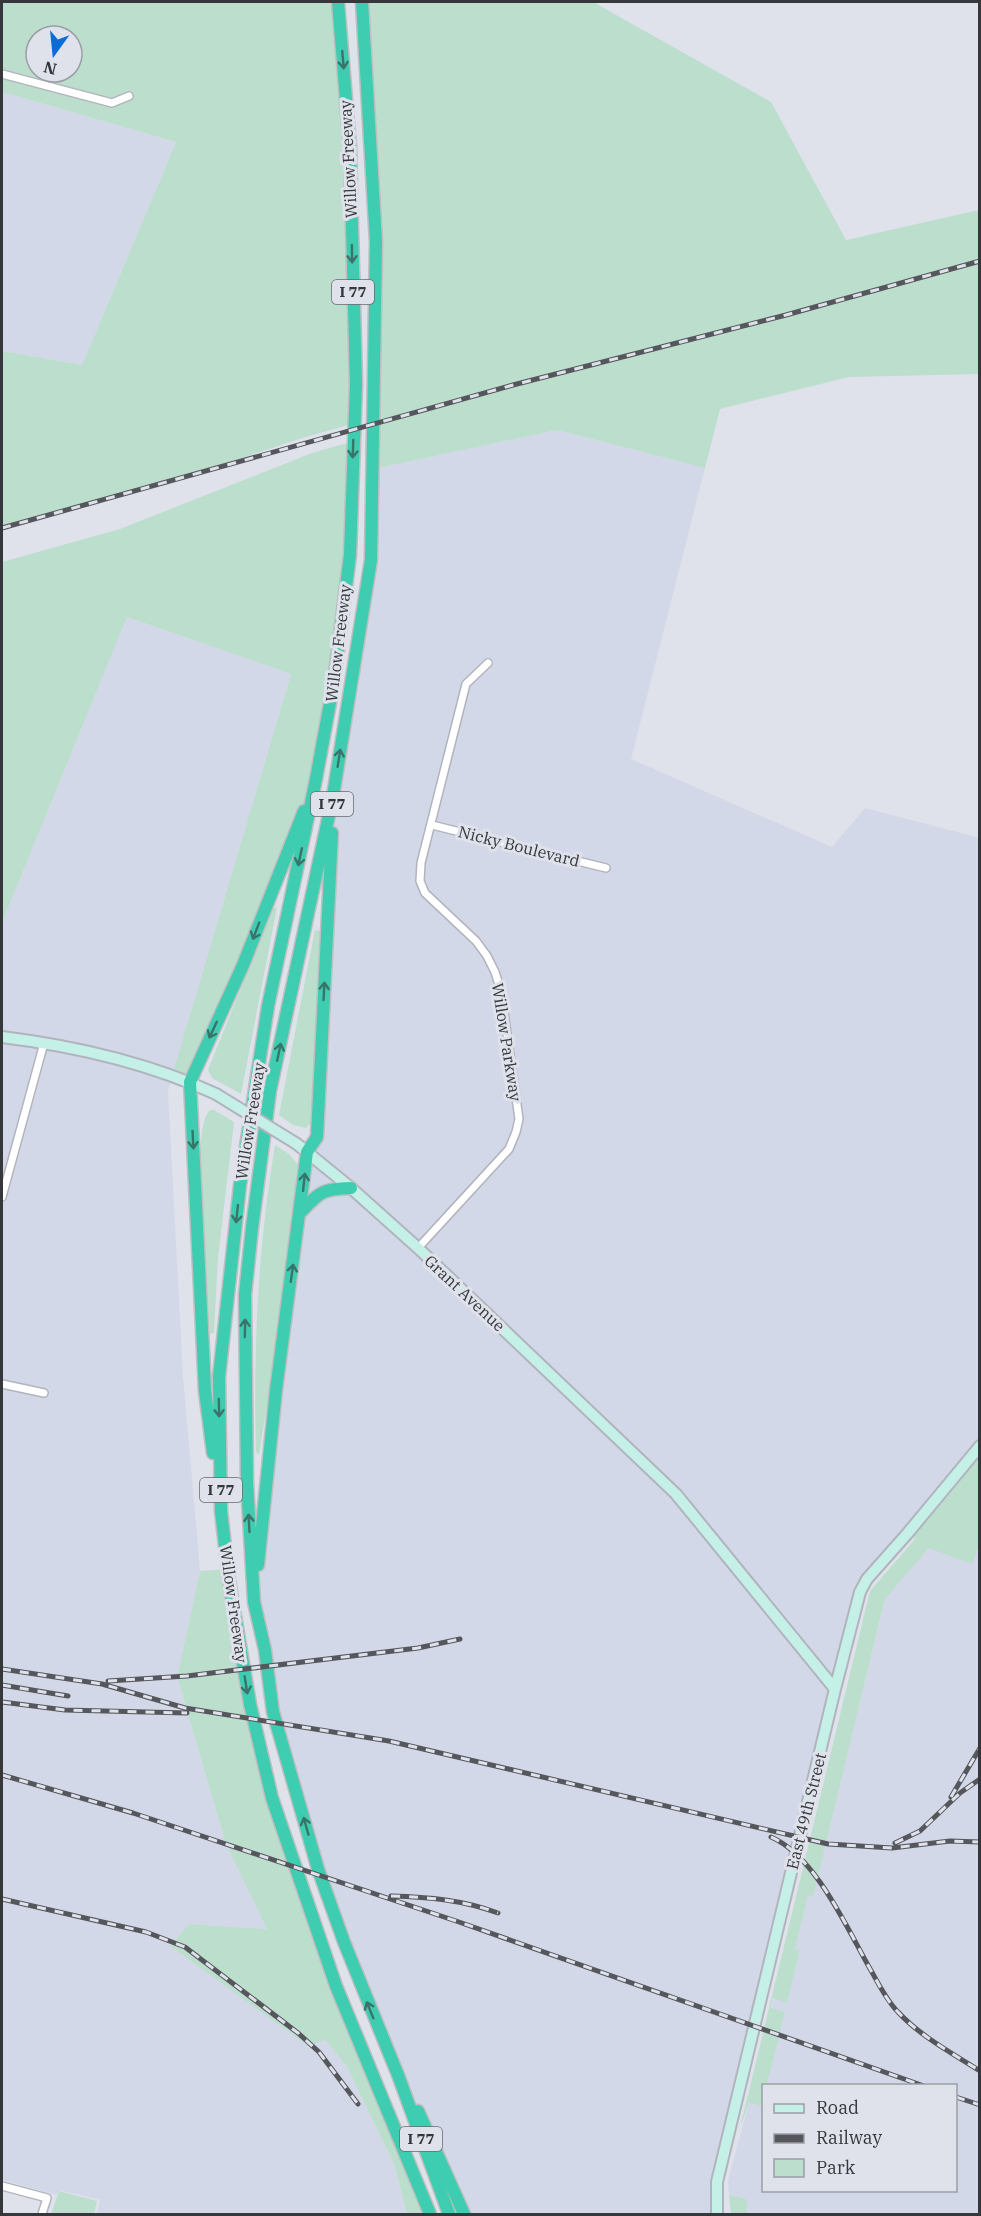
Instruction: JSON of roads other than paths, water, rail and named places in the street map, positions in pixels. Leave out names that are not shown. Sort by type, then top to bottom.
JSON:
[{"type":"highway","name":"Willow Freeway","points":[[338,2],[350,148],[356,384],[350,555],[334,681],[316,779],[268,1006],[240,1185],[219,1377],[221,1511],[249,1704],[272,1798],[336,1986],[430,2214]]},
{"type":"highway","name":"Willow Freeway","points":[[362,2],[376,242],[371,560],[333,796],[270,1091],[246,1283],[244,1365],[246,1460],[254,1602],[265,1650],[273,1712],[318,1869],[347,1952],[398,2075],[449,2214]]},
{"type":"highway","points":[[221,1511],[205,1391],[190,1082],[243,965],[316,779]]},
{"type":"highway","points":[[254,1602],[276,1390],[300,1213],[302,1148],[317,1137],[333,796]]},
{"type":"highway","points":[[300,1213],[319,1193],[331,1188],[351,1188]]},
{"type":"highway","points":[[398,2075],[422,2117],[464,2214]]},
{"type":"street","points":[[2,74],[112,103],[129,96]]},
{"type":"street","name":"Willow Parkway","points":[[418,1248],[509,1149],[519,1119],[501,991],[495,972],[476,941],[425,893],[420,873],[466,684],[488,663]]},
{"type":"street","name":"Nicky Boulevard","points":[[432,825],[606,868]]},
{"type":"street","name":"Grant Avenue","points":[[2,1037],[44,1043],[125,1061],[190,1082],[216,1094],[302,1148],[418,1248],[676,1494],[835,1689]]},
{"type":"street","points":[[2,1197],[44,1043]]},
{"type":"street","points":[[2,1384],[44,1393]]},
{"type":"street","name":"East 49th Street","points":[[717,2214],[717,2181],[860,1592],[867,1580],[980,1446]]},
{"type":"street","points":[[2,2186],[47,2198],[42,2214]]},
{"type":"railway","points":[[2,528],[513,385],[786,315],[980,261]]},
{"type":"railway","points":[[108,1681],[187,1676],[418,1648],[460,1639]]},
{"type":"railway","points":[[2,1669],[102,1684],[185,1708],[389,1741],[828,1844],[892,1848],[950,1841],[980,1842]]},
{"type":"railway","points":[[2,1685],[68,1696]]},
{"type":"railway","points":[[2,1702],[65,1710],[187,1713]]},
{"type":"railway","points":[[951,1797],[980,1748]]},
{"type":"railway","points":[[2,1775],[133,1813],[459,1922],[918,2084]]},
{"type":"railway","points":[[895,1843],[920,1831],[960,1793],[980,1779]]},
{"type":"railway","points":[[771,1837],[788,1847],[817,1878],[894,2008],[926,2036],[980,2071]]},
{"type":"railway","points":[[391,1896],[446,1900],[498,1913]]},
{"type":"railway","points":[[2,1899],[146,1932],[185,1947],[298,2033],[319,2052],[358,2104]]},
{"type":"railway","points":[[957,2097],[980,2105]]}]
